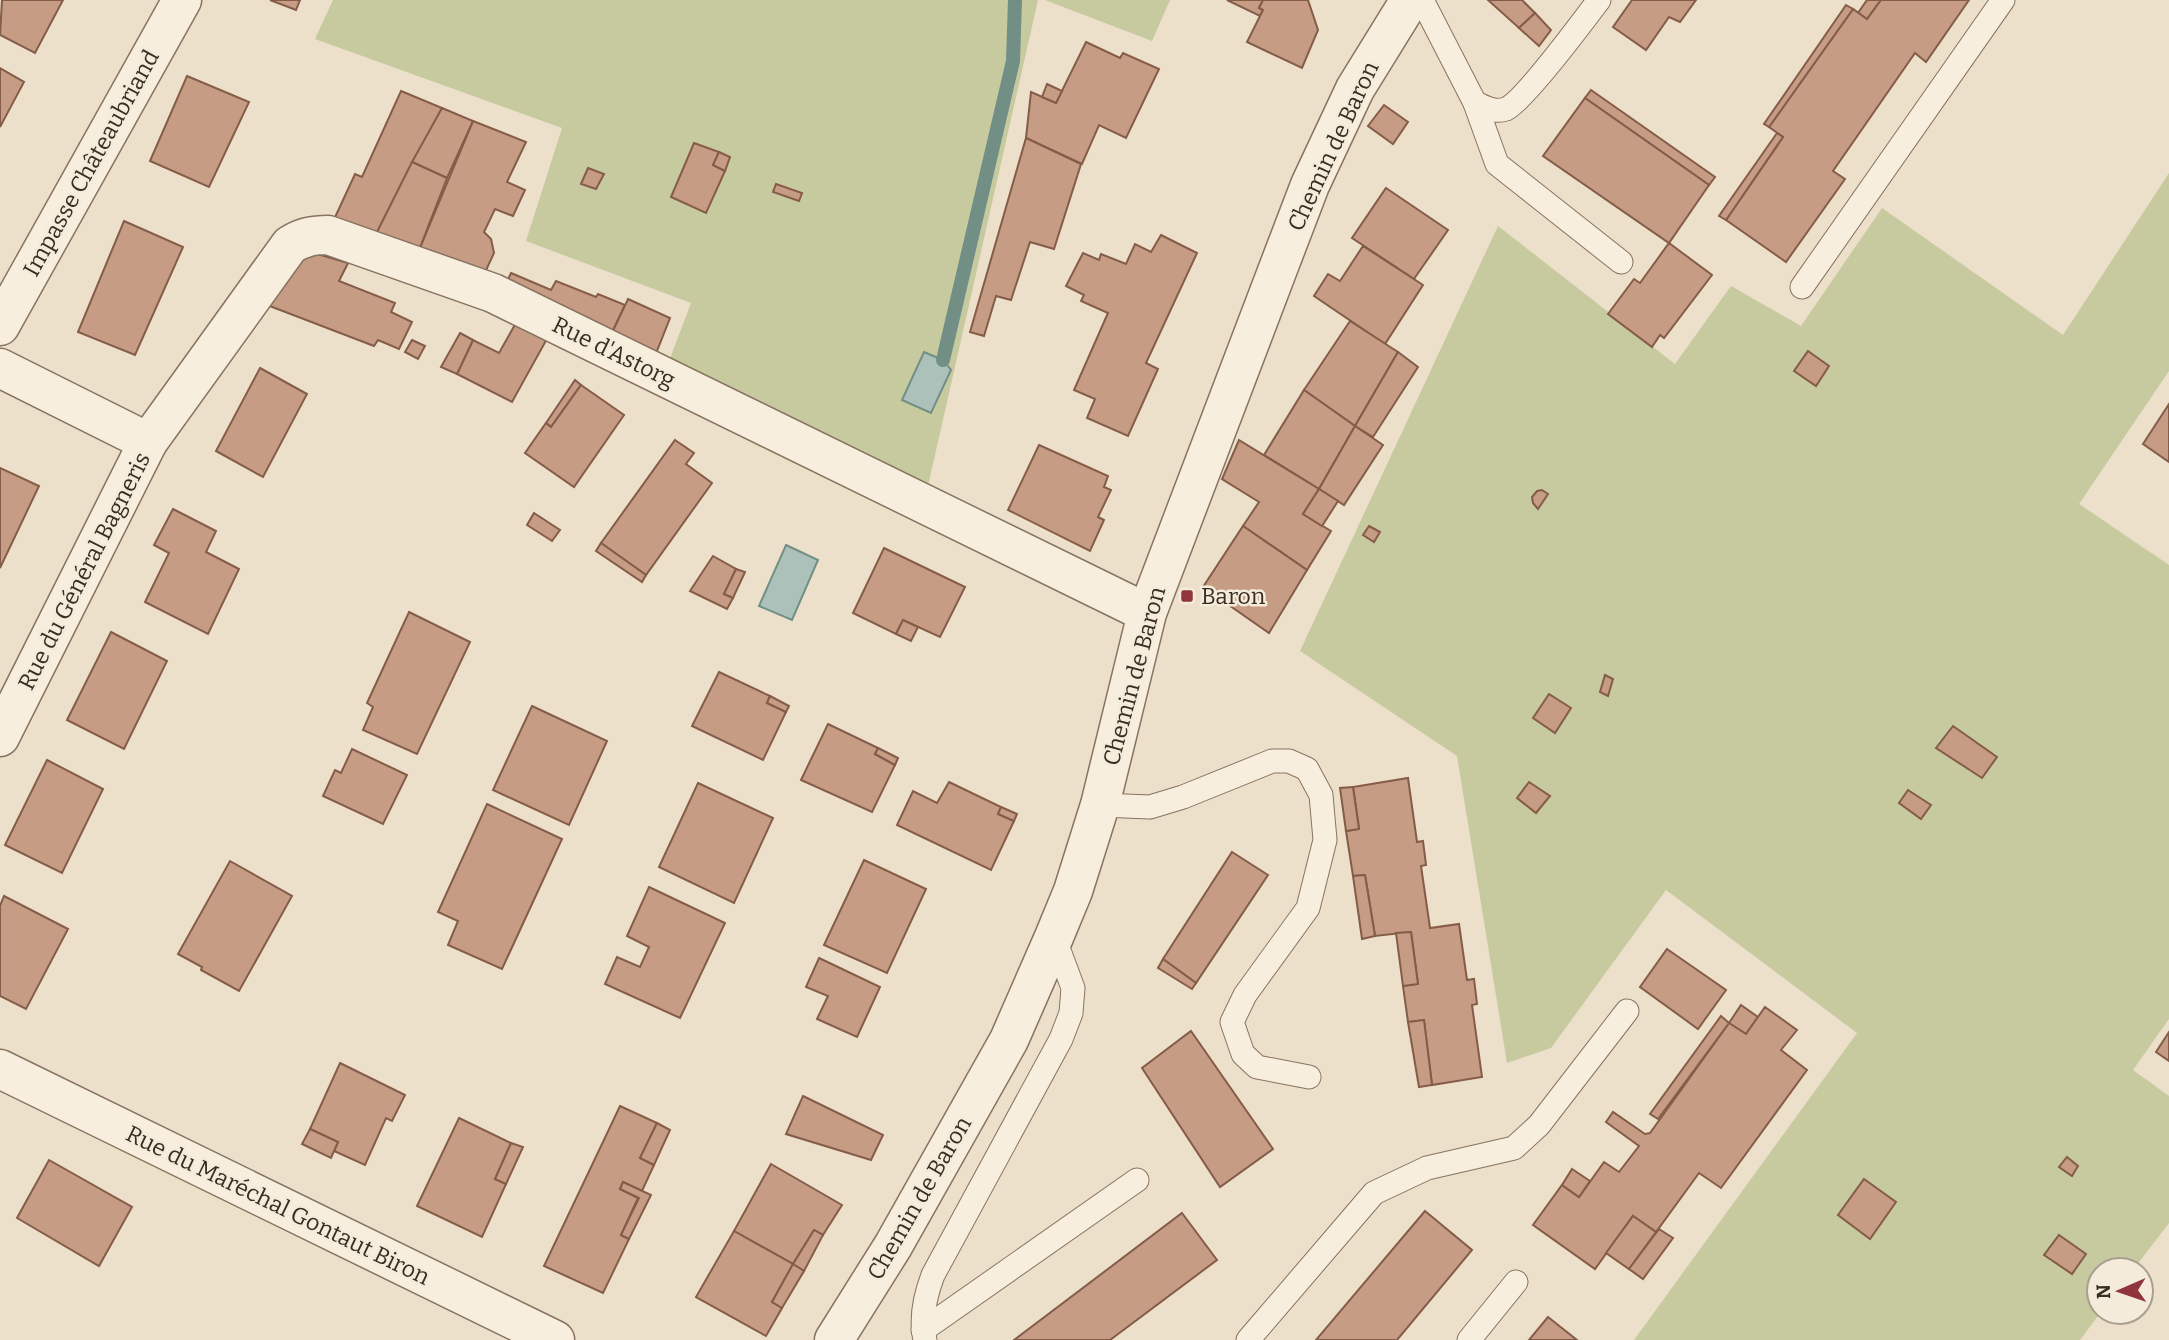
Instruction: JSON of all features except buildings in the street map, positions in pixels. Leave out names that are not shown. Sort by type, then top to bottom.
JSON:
[{"type":"street","name":"Impasse Châteaubriand","points":[[0,326],[182,0]]},
{"type":"street","name":"Chemin de Baron","points":[[834,1340],[893,1246],[1009,1040],[1054,937],[1073,891],[1100,805],[1147,613],[1310,185],[1355,89],[1410,0]]},
{"type":"street","name":"Rue d'Astorg","points":[[148,442],[290,245],[302,237],[328,235],[494,293],[1147,613]]},
{"type":"street","points":[[0,368],[148,442]]},
{"type":"street","name":"Rue du Général Bagneris","points":[[0,737],[148,442]]},
{"type":"street","name":"Rue du Maréchal Gontaut Biron","points":[[0,1069],[555,1340]]},
{"type":"lane","points":[[1422,0],[1475,103],[1497,164],[1621,262]]},
{"type":"lane","points":[[1475,103],[1492,111],[1507,108],[1529,87],[1599,0]]},
{"type":"lane","points":[[1802,288],[2003,0]]},
{"type":"lane","points":[[1100,805],[1150,807],[1183,797],[1272,761],[1289,761],[1307,769],[1321,795],[1325,840],[1308,908],[1245,995],[1232,1022],[1243,1054],[1257,1067],[1309,1077]]},
{"type":"lane","points":[[924,1335],[925,1297],[933,1275],[1061,1040],[1072,1013],[1073,988],[1054,937]]},
{"type":"lane","points":[[1248,1340],[1374,1193],[1427,1168],[1514,1148],[1539,1125],[1627,1011]]},
{"type":"lane","points":[[924,1335],[1137,1180]]},
{"type":"lane","points":[[1469,1340],[1516,1282]]},
{"type":"green space","points":[[333,0],[1038,0],[928,486],[669,361],[691,303],[526,241],[562,128],[315,39]]},
{"type":"green space","points":[[1045,0],[1170,0],[1152,41]]},
{"type":"green space","points":[[2169,173],[2169,371],[2079,504],[2169,565],[2169,1019],[2133,1070],[2169,1096],[2169,1223],[2144,1256],[2085,1256],[2085,1326],[2090,1326],[2080,1340],[1634,1340],[1857,1033],[1666,890],[1551,1048],[1507,1063],[1457,756],[1300,651],[1498,226],[1675,364],[1731,286],[1801,326],[1882,208],[2063,335]]},
{"type":"water","points":[[924,352],[943,360],[951,370],[931,413],[902,400]]},
{"type":"water","points":[[786,545],[818,560],[792,620],[759,606]]},
{"type":"waterway","points":[[943,360],[1013,61],[1015,0]]},
{"type":"place","name":"Baron","points":[[1187,596]]}]
